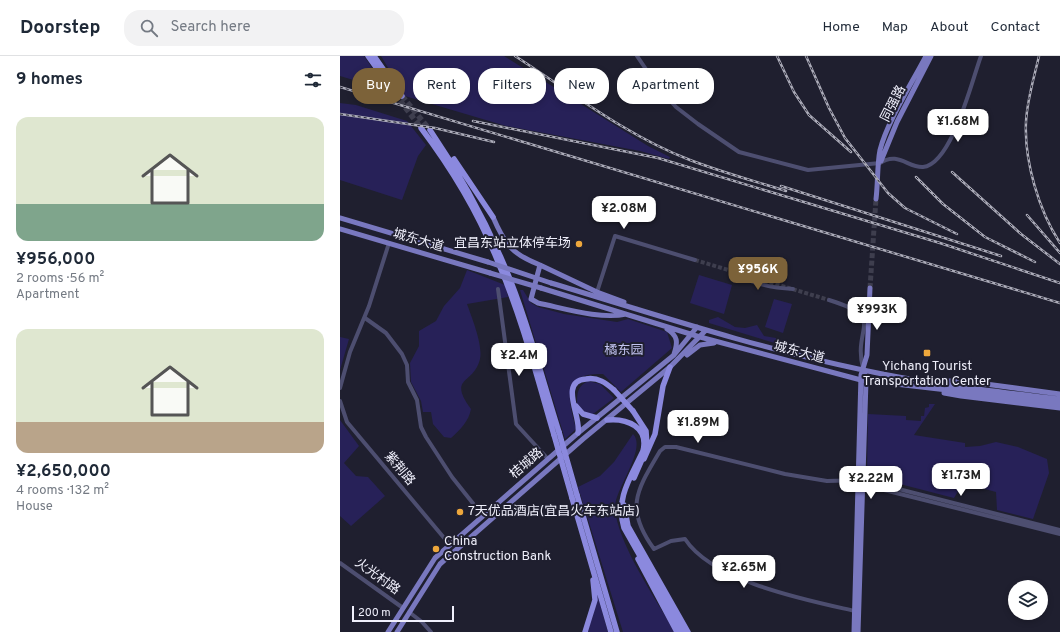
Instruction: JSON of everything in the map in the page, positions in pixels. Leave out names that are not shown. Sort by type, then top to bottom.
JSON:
[{"type":"highway","points":[[368,56],[377,68]]},
{"type":"highway","points":[[374,56],[382,68]]},
{"type":"highway","points":[[421,128],[446,163],[468,199],[498,262],[522,327],[557,434]]},
{"type":"highway","points":[[493,217],[447,149],[430,130],[454,165],[502,261],[527,328],[575,497],[618,632]]},
{"type":"highway","points":[[670,367],[663,386],[656,434],[649,452],[642,462],[626,495],[624,504],[625,518],[628,526],[688,632]]},
{"type":"highway","points":[[578,433],[579,427],[572,395],[576,383],[582,379],[593,378],[600,380],[614,391],[644,428],[647,437],[647,444],[642,462]]},
{"type":"highway","points":[[597,418],[583,414],[578,409],[574,394],[576,387],[583,381],[594,380],[614,391]]},
{"type":"highway","points":[[632,412],[643,430],[645,443],[643,451],[622,495],[620,513],[624,528],[644,571],[678,632]]},
{"type":"highway","points":[[607,420],[616,419],[630,422],[638,430],[645,443]]},
{"type":"highway","points":[[575,497],[594,587],[595,600],[586,632]]},
{"type":"highway","points":[[624,528],[684,632]]},
{"type":"highway","points":[[588,557],[611,632]]},
{"type":"main road","name":"同强路","points":[[876,199],[880,154],[883,143],[901,102],[926,56]]},
{"type":"main road","name":"同强路","points":[[880,164],[897,122],[931,56]]},
{"type":"main road","points":[[493,217],[501,236],[511,250],[523,258],[597,292],[677,321]]},
{"type":"main road","name":"城东大道","points":[[340,218],[488,262],[697,328],[789,353],[864,370],[923,381],[1060,399]]},
{"type":"main road","name":"城东大道","points":[[340,229],[541,288],[700,337],[863,380],[1060,403]]},
{"type":"main road","points":[[540,265],[531,298],[534,301],[592,313],[616,316],[626,314]]},
{"type":"main road","points":[[858,632],[863,380],[868,355],[870,288]]},
{"type":"main road","points":[[661,325],[676,336],[677,341],[674,355]]},
{"type":"main road","name":"桔城路","points":[[388,632],[434,558],[578,433],[674,355],[697,328]]},
{"type":"main road","name":"桔城路","points":[[397,632],[440,564],[670,367],[706,330]]},
{"type":"main road","points":[[670,367],[700,345],[721,343]]},
{"type":"main road","points":[[923,381],[963,381],[1060,394]]},
{"type":"main road","points":[[924,388],[961,396],[1060,408]]},
{"type":"main road","points":[[854,632],[854,565],[861,482]]},
{"type":"street","points":[[637,56],[658,87],[676,107],[739,152],[808,170],[880,164],[885,160],[903,159],[916,166],[925,167],[933,162],[946,147],[956,130],[981,56]]},
{"type":"street","points":[[597,292],[615,236],[696,260]]},
{"type":"street","points":[[340,388],[350,352],[364,318],[389,243]]},
{"type":"street","points":[[731,271],[741,278],[777,288],[793,289]]},
{"type":"street","points":[[498,289],[516,424],[548,459]]},
{"type":"street","points":[[829,300],[855,309],[860,313],[864,322],[860,356],[864,370]]},
{"type":"street","points":[[364,318],[386,333],[402,354],[407,365],[408,382],[417,400],[421,427],[426,437],[452,476],[484,516]]},
{"type":"street","name":"紫荆路","points":[[340,401],[347,422],[450,545]]},
{"type":"street","points":[[855,611],[800,599],[754,585],[710,563],[691,549],[685,539],[671,541],[654,549],[645,534],[636,511],[636,497],[660,451],[665,447],[676,446],[785,474],[820,480],[861,482],[1060,530]]},
{"type":"street","points":[[861,482],[1060,534]]},
{"type":"street","name":"火光村路","points":[[340,562],[403,608]]},
{"type":"street","points":[[409,612],[422,622],[431,632]]},
{"type":"green space","points":[[340,56],[364,56],[372,68],[352,68],[352,80],[340,76]]},
{"type":"green space","points":[[381,56],[504,56],[523,68],[478,68],[478,104],[546,104],[546,82],[554,87],[554,104],[581,104],[648,146],[670,157],[669,159],[640,151],[506,126],[432,104],[470,104],[470,68],[413,68],[413,98],[405,96],[405,68],[388,68]]},
{"type":"green space","points":[[340,103],[356,105],[407,121],[426,145],[418,156],[402,200],[340,180]]},
{"type":"green space","points":[[467,270],[505,285],[508,297],[467,304],[479,339],[481,353],[477,367],[464,381],[461,391],[471,409],[470,413],[464,425],[451,438],[444,437],[433,424],[431,412],[423,412],[421,401],[411,382],[410,363],[419,346],[419,331],[436,321],[444,306],[460,288]]},
{"type":"green space","points":[[699,275],[732,285],[724,314],[690,303]]},
{"type":"green space","name":"橘东园","points":[[520,290],[523,290],[531,303],[538,307],[564,314],[617,322],[628,319],[667,332],[672,348],[621,392],[603,374],[586,375],[577,380],[572,385],[570,391],[571,407],[576,429],[565,439]]},
{"type":"green space","points":[[774,299],[792,304],[783,333],[765,327]]},
{"type":"green space","points":[[718,317],[735,327],[745,328],[757,325],[764,336],[776,338],[780,342],[778,344],[709,323],[709,320]]},
{"type":"green space","points":[[340,337],[349,339],[340,370]]},
{"type":"green space","points":[[588,381],[600,384],[614,398],[593,414],[585,412],[577,403],[579,390],[582,385]]},
{"type":"green space","points":[[929,404],[935,404],[914,435],[965,443],[965,447],[980,446],[996,442],[1018,447],[1047,459],[1049,473],[1033,519],[997,510],[996,492],[963,483],[954,498],[869,476],[867,474],[868,414],[906,416],[906,420],[921,421],[921,416],[924,416],[925,408],[929,407]]},
{"type":"green space","points":[[340,420],[359,446],[344,463],[356,476],[368,477],[385,496],[351,526],[340,516]]},
{"type":"green space","points":[[633,434],[636,440],[636,449],[634,458],[617,498],[615,506],[617,520],[629,553],[675,632],[623,632],[578,487],[600,476],[614,462]]},
{"type":"green space","points":[[596,590],[608,632],[587,632],[593,616]]},
{"type":"tunnel","points":[[405,100],[430,130]]},
{"type":"tunnel","points":[[403,104],[421,128]]},
{"type":"tunnel","points":[[870,288],[876,199]]},
{"type":"tunnel","points":[[695,260],[829,300]]},
{"type":"railway","points":[[515,56],[644,139],[690,160],[786,191]]},
{"type":"railway","points":[[777,56],[794,92],[809,115],[851,152]]},
{"type":"railway","points":[[806,56],[829,108],[845,138],[888,193],[905,208],[957,234]]},
{"type":"railway","points":[[1039,56],[1028,106],[1026,137],[1030,169],[1039,201],[1052,230],[1060,243]]},
{"type":"railway","points":[[340,87],[1060,303]]},
{"type":"railway","points":[[340,114],[435,128],[494,142]]},
{"type":"railway","points":[[473,121],[658,158],[940,243],[1060,283]]},
{"type":"railway","points":[[952,172],[1021,234],[1060,264]]},
{"type":"railway","points":[[916,177],[943,204],[985,237],[1035,262]]},
{"type":"railway","points":[[781,186],[1001,256]]},
{"type":"railway","points":[[1027,215],[1060,253]]},
{"type":"place","name":"宜昌东站立体停车场","points":[[579,244]]},
{"type":"place","name":"Yichang Tourist Transportation Center","points":[[927,353]]},
{"type":"place","name":"7天优品酒店(宜昌火车东站店)","points":[[460,512]]},
{"type":"place","name":"China Construction Bank","points":[[436,549]]}]
